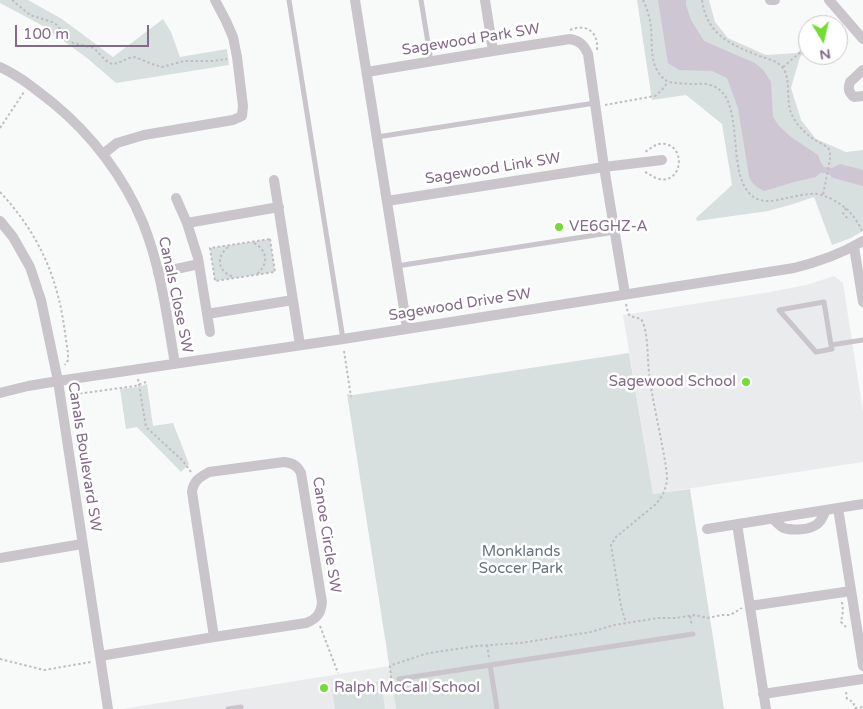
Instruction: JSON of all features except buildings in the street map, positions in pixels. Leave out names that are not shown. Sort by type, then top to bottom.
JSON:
[{"type":"street","points":[[103,154],[117,143],[144,135],[233,120],[242,116],[243,106],[233,37],[215,0]]},
{"type":"street","points":[[356,0],[407,328]]},
{"type":"street","points":[[485,0],[493,51]]},
{"type":"street","points":[[770,0],[775,0]]},
{"type":"street","points":[[829,0],[863,40]]},
{"type":"street","name":"Sagewood Park SW","points":[[367,72],[570,39],[582,44],[588,54],[625,294]]},
{"type":"street","name":"Canals Close SW","points":[[0,67],[30,84],[68,116],[103,154],[125,187],[143,223],[154,257],[166,308],[174,364]]},
{"type":"street","points":[[863,70],[850,82],[848,90],[854,97],[863,96]]},
{"type":"street","name":"Sagewood Link SW","points":[[387,200],[662,160]]},
{"type":"street","points":[[274,180],[300,345]]},
{"type":"street","points":[[176,198],[187,223],[199,264],[210,332]]},
{"type":"street","points":[[187,223],[279,208]]},
{"type":"street","name":"Canals Boulevard SW","points":[[0,221],[13,237],[30,267],[41,300],[58,381],[108,709]]},
{"type":"street","points":[[858,244],[863,302]]},
{"type":"street","name":"Sagewood Drive SW","points":[[0,393],[58,381],[343,339],[794,268],[814,263],[858,244]]},
{"type":"street","points":[[158,273],[199,264]]},
{"type":"street","points":[[207,314],[293,300]]},
{"type":"street","name":"Canoe Circle SW","points":[[196,480],[209,472],[284,462],[298,468],[301,473],[322,602],[321,610],[316,617]]},
{"type":"street","points":[[196,480],[192,492],[214,636]]},
{"type":"street","points":[[707,529],[863,504]]},
{"type":"street","points":[[838,508],[863,666]]},
{"type":"street","points":[[773,519],[782,528],[788,530],[808,528],[820,522],[826,510]]},
{"type":"street","points":[[737,524],[766,709]]},
{"type":"street","points":[[0,558],[82,544]]},
{"type":"street","points":[[750,606],[851,591]]},
{"type":"street","points":[[100,656],[214,636],[306,623],[316,617]]},
{"type":"street","points":[[764,694],[863,679]]},
{"type":"lane","points":[[289,0],[343,339]]},
{"type":"lane","points":[[421,0],[431,61]]},
{"type":"lane","points":[[377,137],[595,104]]},
{"type":"lane","points":[[397,266],[615,232]]},
{"type":"lane","points":[[824,302],[831,345],[832,349],[816,352],[779,310],[824,302]]},
{"type":"lane","points":[[831,345],[863,340]]},
{"type":"lane","points":[[399,679],[693,634]]},
{"type":"lane","points":[[490,665],[497,709]]},
{"type":"lane","points":[[228,709],[241,707]]},
{"type":"path","points":[[12,0],[30,15],[57,25],[69,40],[94,48],[105,60],[112,64],[135,57],[162,67],[184,61],[213,61],[237,57]]},
{"type":"path","points":[[643,0],[648,14],[654,63],[658,72],[668,82],[710,84],[723,94],[733,119],[741,181],[752,196],[763,201],[771,201],[810,194],[823,195],[846,208],[855,218],[862,232]]},
{"type":"path","points":[[702,0],[706,17],[711,26],[727,42],[776,62],[783,68],[787,79],[788,103],[792,116],[800,128],[811,138],[829,148],[830,151],[823,195]]},
{"type":"path","points":[[568,31],[579,27],[590,30],[596,39],[596,52]]},
{"type":"path","points":[[783,68],[798,55]]},
{"type":"path","points":[[595,104],[655,96],[668,82]]},
{"type":"path","points":[[0,128],[30,84]]},
{"type":"path","points":[[641,170],[658,179],[664,179],[672,176],[679,165],[678,155],[669,146],[663,144],[656,145],[644,153]]},
{"type":"path","points":[[0,192],[26,222],[53,276],[59,298],[68,353],[68,360],[62,366]]},
{"type":"path","points":[[846,208],[843,213],[848,219]]},
{"type":"path","points":[[270,239],[275,272],[215,281],[210,248],[230,245],[270,239]]},
{"type":"path","points":[[252,242],[262,249],[265,257],[265,264],[256,275]]},
{"type":"path","points":[[230,245],[221,255],[220,263],[226,274],[236,278]]},
{"type":"path","points":[[625,294],[629,315],[632,318],[641,319],[644,324],[650,382],[667,476],[660,500],[616,537],[611,545],[621,606],[626,623]]},
{"type":"path","points":[[344,351],[351,397]]},
{"type":"path","points":[[136,369],[146,427],[183,461],[196,480]]},
{"type":"path","points":[[60,397],[146,382]]},
{"type":"path","points":[[840,593],[843,611],[842,622],[849,630],[846,633]]},
{"type":"path","points":[[399,679],[392,680],[390,666],[425,654],[486,645],[520,643],[591,632],[626,623],[658,618],[698,616],[708,618],[730,615],[750,606]]},
{"type":"path","points":[[690,616],[693,634]]},
{"type":"path","points":[[316,617],[338,673]]},
{"type":"path","points":[[486,645],[490,665]]},
{"type":"path","points":[[0,658],[44,670],[92,662]]},
{"type":"path","points":[[844,682],[847,699],[853,702],[855,708],[863,707]]},
{"type":"shaded area","points":[[658,0],[686,0],[691,20],[704,41],[755,63],[764,71],[771,82],[773,117],[779,126],[791,137],[818,155],[824,167],[832,168],[840,164],[863,170],[863,186],[833,178],[825,173],[764,191],[755,185],[749,176],[738,108],[727,78],[712,71],[679,70],[668,63]]},
{"type":"shaded area","name":"Sagewood School","points":[[834,276],[843,283],[863,412],[863,462],[653,494],[623,315],[770,292],[806,285]]},
{"type":"shaded area","name":"Ralph McCall School","points":[[389,666],[396,709],[122,709]]},
{"type":"green space","points":[[0,0],[28,0],[62,19],[113,57],[163,19],[171,32],[180,57],[227,49],[229,65],[116,83],[87,58],[43,26],[0,3]]},
{"type":"green space","points":[[637,0],[709,0],[715,22],[728,38],[766,55],[798,52],[798,64],[791,88],[801,120],[816,139],[846,152],[863,150],[863,231],[832,245],[814,197],[768,211],[697,221],[696,218],[732,185],[722,124],[686,95],[652,100]]},
{"type":"green space","points":[[270,239],[275,272],[215,281],[210,248]]},
{"type":"green space","name":"Monklands Soccer Park","points":[[629,353],[653,494],[690,489],[724,709],[396,709],[347,394],[353,395]]},
{"type":"green space","points":[[147,384],[153,426],[173,423],[189,464],[181,472],[137,427],[126,429],[120,389]]},
{"type":"green space","points":[[381,681],[385,709],[335,709],[332,689]]},
{"type":"place","name":"VE6GHZ-A","points":[[559,227]]},
{"type":"place","name":"Sagewood School","points":[[746,382]]},
{"type":"place","name":"Ralph McCall School","points":[[324,688]]}]
